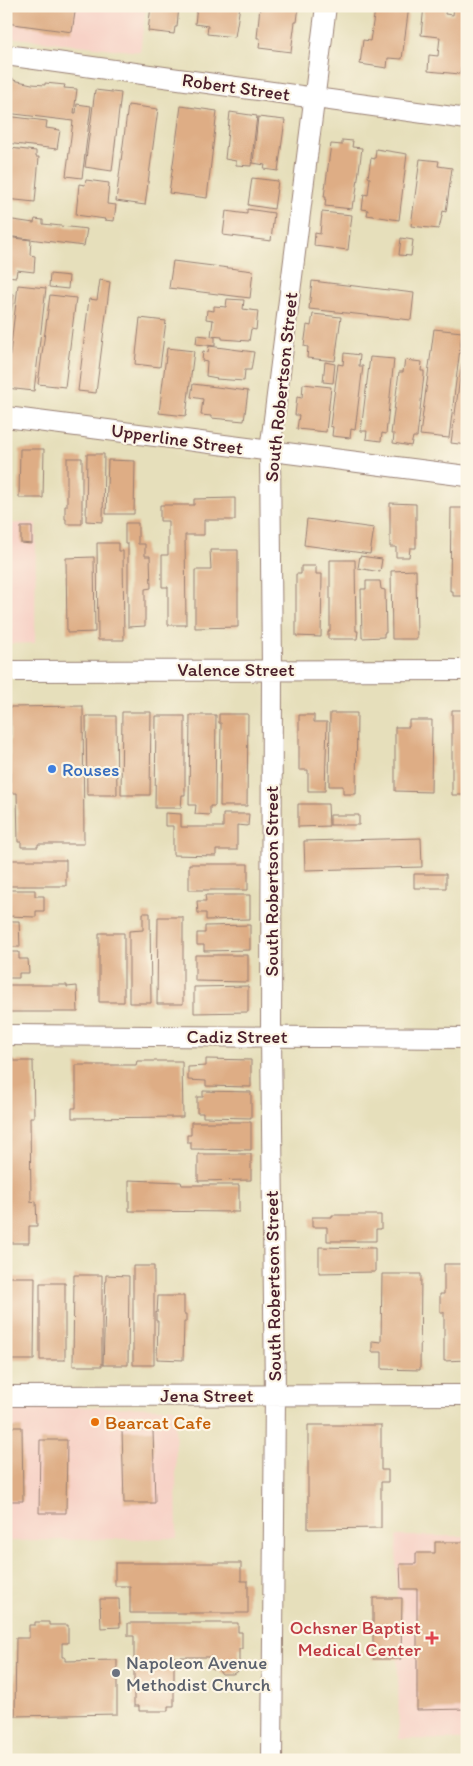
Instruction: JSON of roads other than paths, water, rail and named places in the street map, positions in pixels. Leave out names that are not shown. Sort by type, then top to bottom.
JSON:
[{"type":"street","name":"South Robertson Street","points":[[272,1760],[274,1395],[270,451],[326,6]]},
{"type":"street","name":"Robert Street","points":[[6,55],[467,119]]},
{"type":"street","name":"Upperline Street","points":[[6,416],[467,476]]},
{"type":"street","name":"Valence Street","points":[[6,671],[467,670]]},
{"type":"street","name":"Cadiz Street","points":[[6,1036],[467,1038]]},
{"type":"street","name":"Jena Street","points":[[6,1396],[467,1395]]},
{"type":"place","name":"Rouses","points":[[52,769]]},
{"type":"place","name":"Bearcat Cafe","points":[[95,1422]]},
{"type":"place","name":"Ochsner Baptist Medical Center","points":[[432,1638]]},
{"type":"place","name":"Napoleon Avenue Methodist Church","points":[[116,1673]]}]
